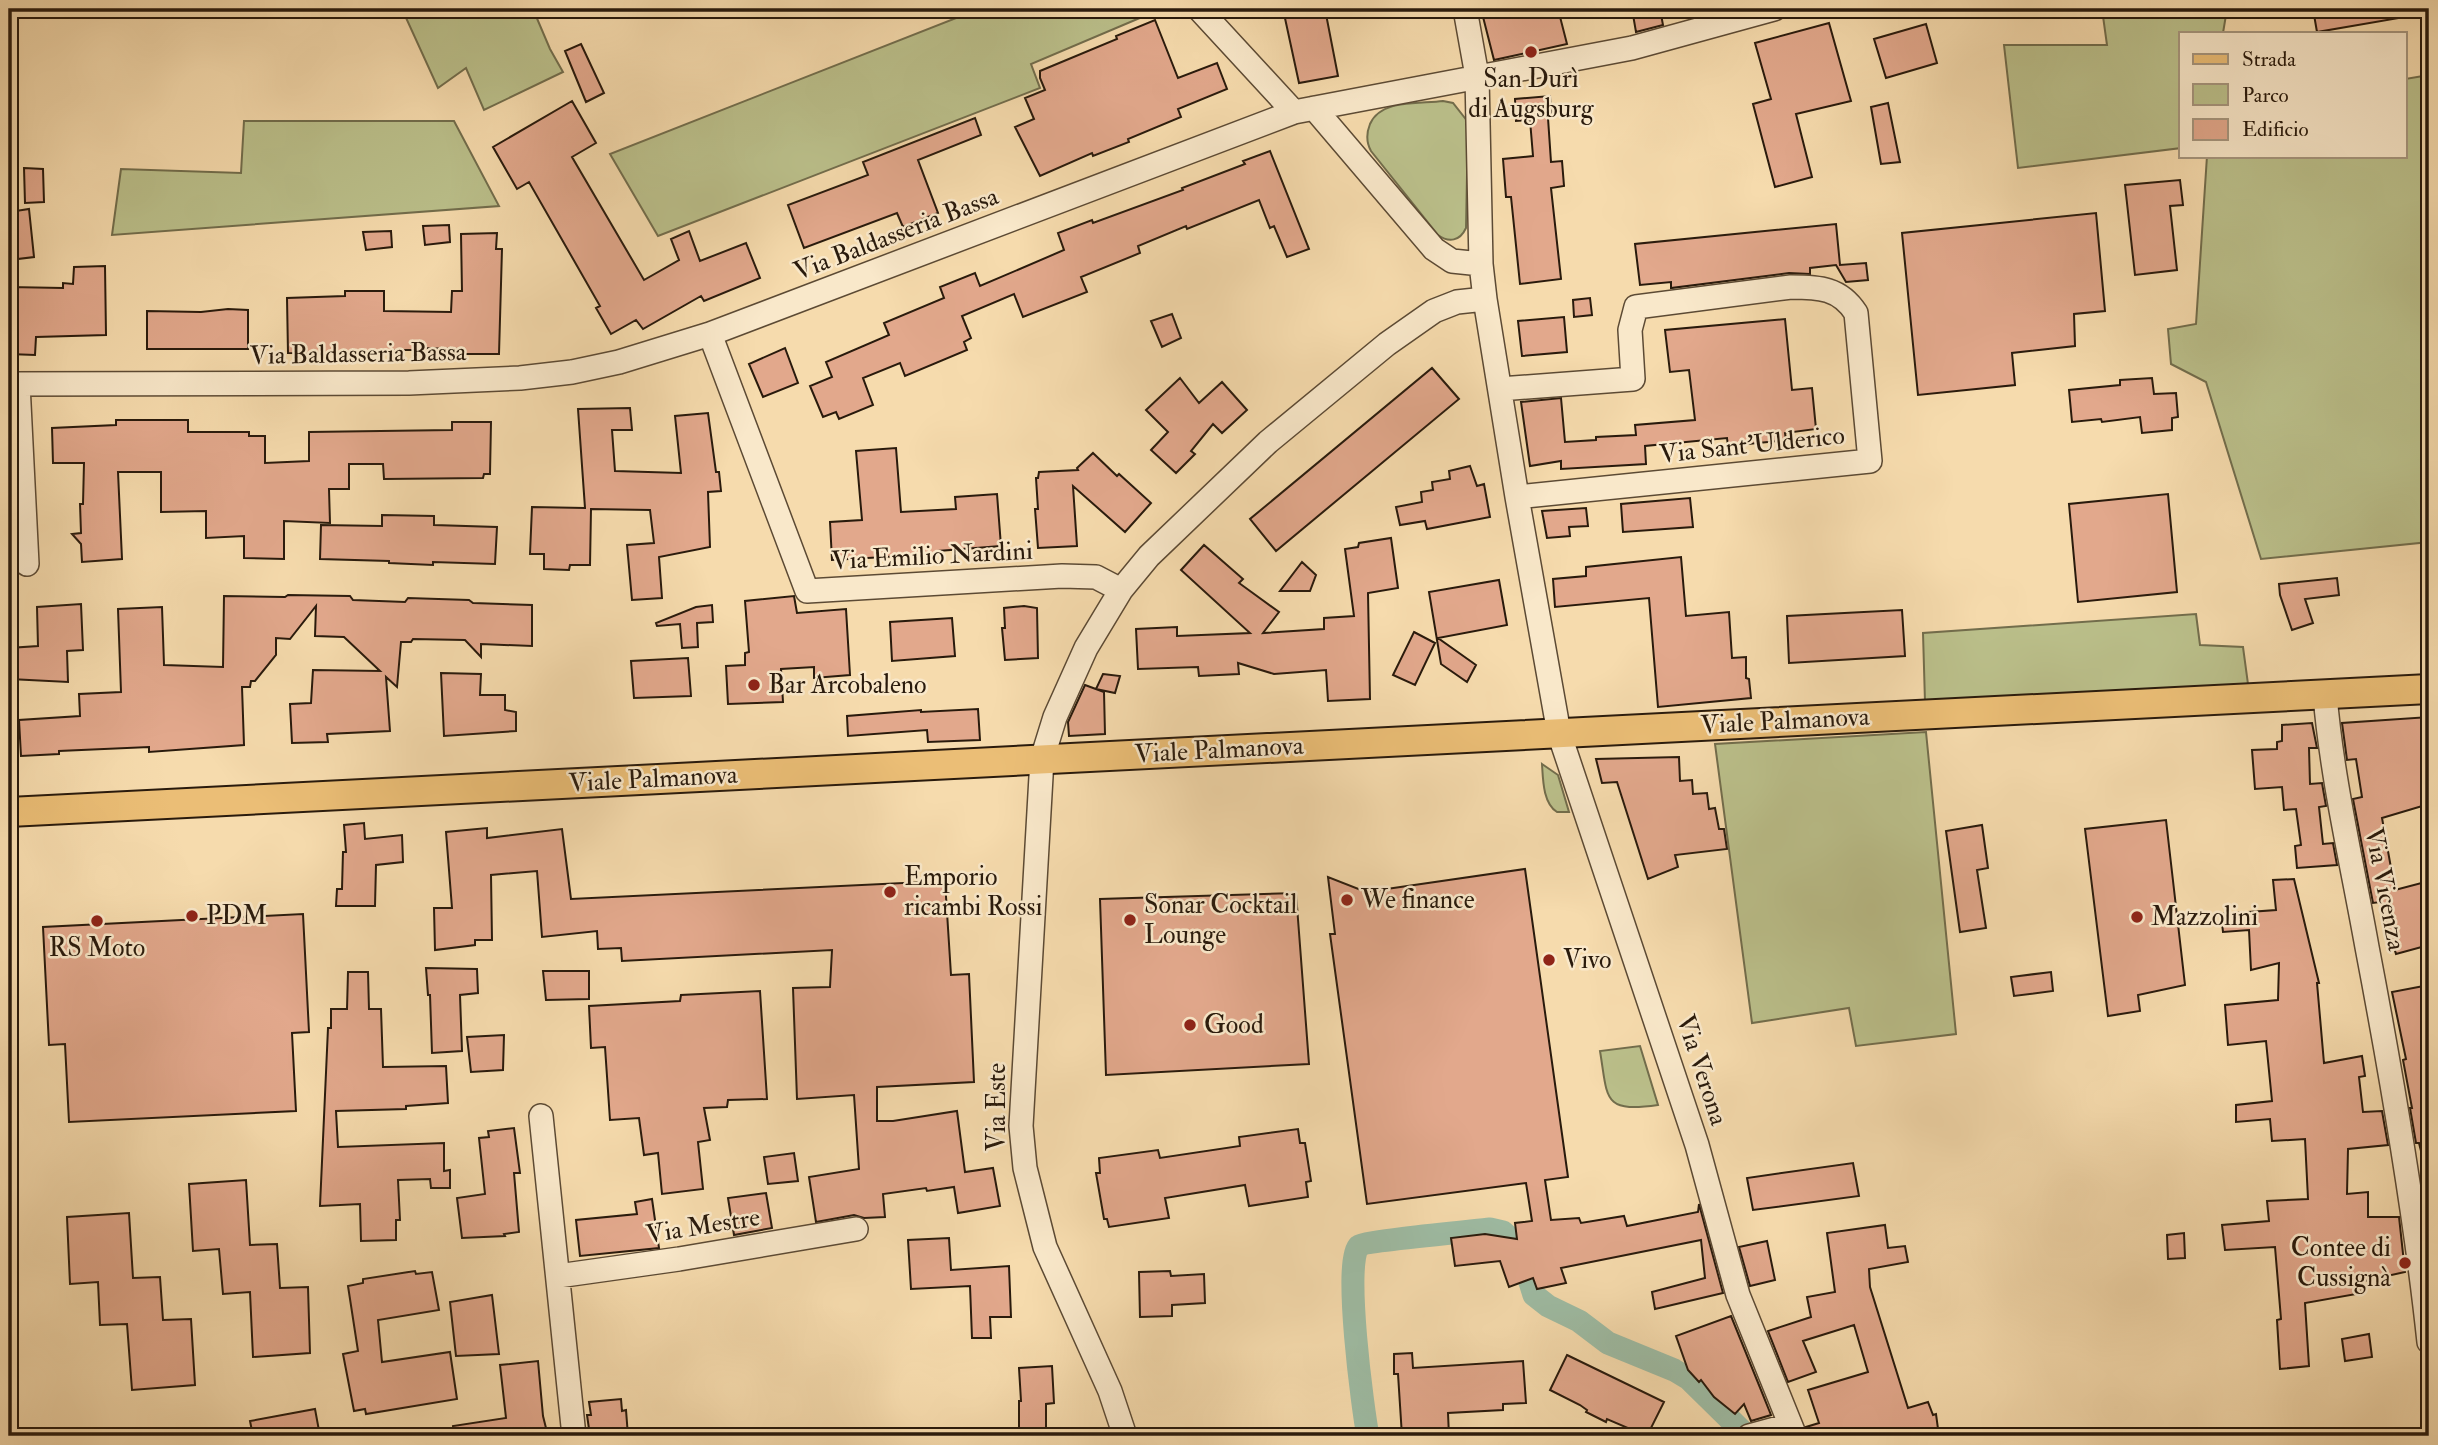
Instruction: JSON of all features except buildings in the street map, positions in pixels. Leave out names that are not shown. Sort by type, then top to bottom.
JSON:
[{"type":"main road","name":"Viale Palmanova","points":[[9,812],[2429,690]]},
{"type":"street","points":[[1199,9],[1304,110],[1434,249],[1452,261],[1481,264]]},
{"type":"street","points":[[1465,9],[1477,76],[1481,264],[1485,299],[1559,733]]},
{"type":"street","name":"Via Baldasseria Bassa","points":[[27,564],[13,384],[395,383],[520,378],[572,372],[619,362],[710,334],[1304,110],[1632,48],[1774,9]]},
{"type":"street","name":"Via Sant'Ulderico","points":[[1500,389],[1633,379],[1630,330],[1636,307],[1791,287],[1815,287],[1835,291],[1849,302],[1856,313],[1870,461],[1517,498]]},
{"type":"street","points":[[1042,759],[1055,717],[1086,648],[1121,590],[1149,556],[1247,460],[1377,352],[1434,310],[1457,302],[1485,299]]},
{"type":"street","name":"Via Emilio Nardini","points":[[710,334],[807,591],[1062,576],[1096,577],[1121,590]]},
{"type":"street","name":"Via Vicenza","points":[[2325,695],[2340,799],[2427,1291],[2429,1342]]},
{"type":"street","name":"Via Verona","points":[[1559,733],[1697,1145],[1738,1295],[1793,1431],[1755,1435]]},
{"type":"street","name":"Via Este","points":[[1042,759],[1021,1126],[1025,1168],[1045,1247],[1110,1391],[1125,1436]]},
{"type":"street","points":[[541,1116],[574,1436]]},
{"type":"street","name":"Via Mestre","points":[[558,1276],[856,1229]]},
{"type":"green space","points":[[402,9],[533,9],[563,72],[484,110],[466,68],[438,88]]},
{"type":"green space","points":[[979,9],[1161,9],[1031,64],[1040,88],[658,236],[610,154]]},
{"type":"green space","points":[[2102,9],[2227,9],[2223,32],[2179,32],[2179,148],[2018,168],[2004,45],[2107,45]]},
{"type":"green space","points":[[2429,75],[2429,542],[2261,559],[2206,382],[2171,364],[2168,329],[2196,324],[2207,158],[2406,158],[2406,79]]},
{"type":"green space","points":[[1443,101],[1453,103],[1468,122],[1466,228],[1461,236],[1450,240],[1438,235],[1371,151],[1367,138],[1370,124],[1383,110],[1402,104]]},
{"type":"green space","points":[[244,121],[454,121],[499,206],[112,235],[121,169],[241,173]]},
{"type":"green space","points":[[2196,614],[2200,645],[2243,647],[2248,684],[1925,702],[1923,633]]},
{"type":"green space","points":[[1926,732],[1956,1034],[1856,1046],[1849,1008],[1752,1023],[1715,744]]},
{"type":"green space","points":[[1542,764],[1558,775],[1569,812],[1557,812],[1549,803]]},
{"type":"green space","points":[[1640,1046],[1658,1105],[1626,1107],[1611,1099],[1607,1091],[1600,1051]]},
{"type":"waterway","points":[[1368,1436],[1353,1306],[1355,1257],[1359,1246],[1490,1229],[1503,1232],[1515,1243],[1534,1295],[1548,1306],[1579,1321],[1608,1343],[1674,1370],[1689,1379],[1747,1436]]},
{"type":"place","name":"San Durì di Augsburg","points":[[1531,52]]},
{"type":"place","name":"Bar Arcobaleno","points":[[754,685]]},
{"type":"place","name":"Emporio ricambi Rossi","points":[[890,892]]},
{"type":"place","name":"We finance","points":[[1347,900]]},
{"type":"place","name":"PDM","points":[[192,916]]},
{"type":"place","name":"Mazzolini","points":[[2137,917]]},
{"type":"place","name":"Sonar Cocktail Lounge","points":[[1130,920]]},
{"type":"place","name":"RS Moto","points":[[97,921]]},
{"type":"place","name":"Vivo","points":[[1549,960]]},
{"type":"place","name":"Good","points":[[1190,1025]]},
{"type":"place","name":"Contee di Cussignà","points":[[2405,1263]]}]
